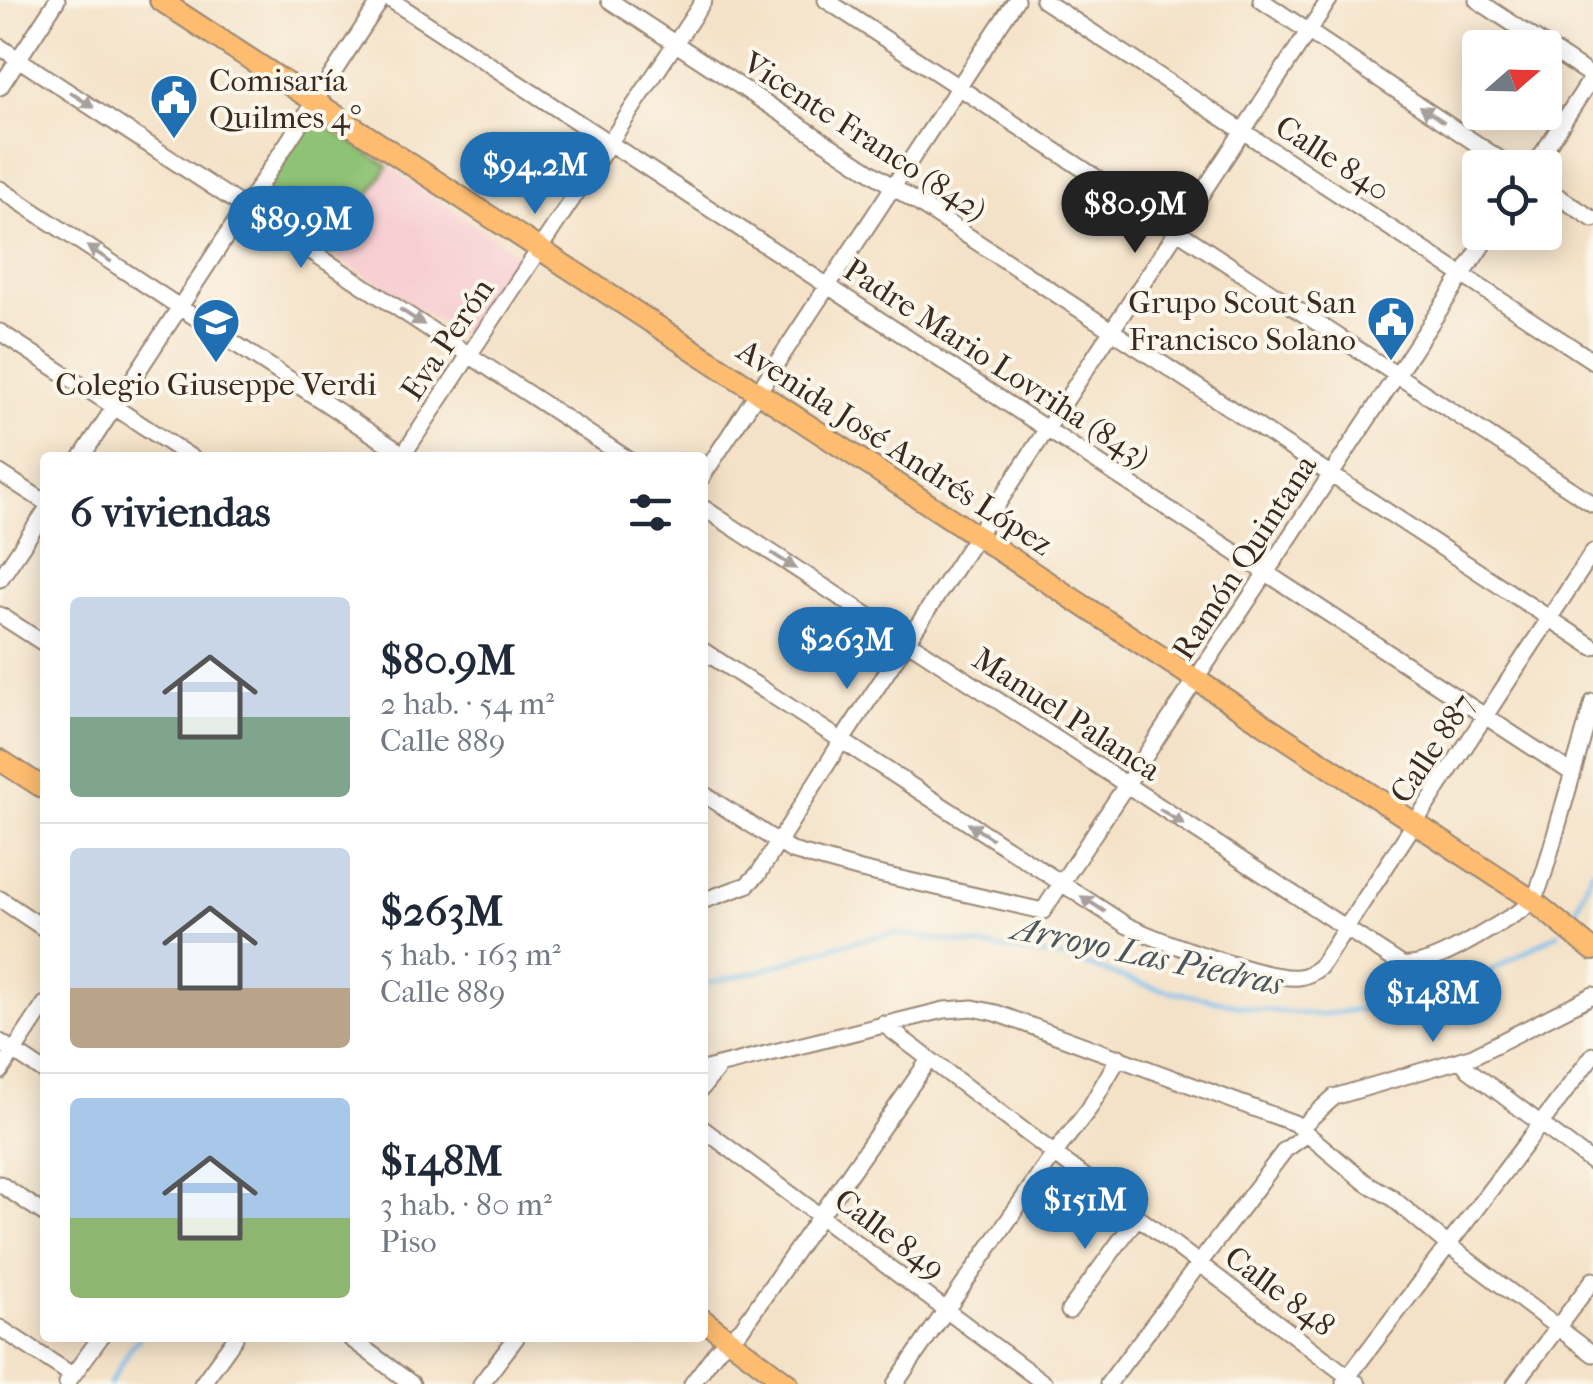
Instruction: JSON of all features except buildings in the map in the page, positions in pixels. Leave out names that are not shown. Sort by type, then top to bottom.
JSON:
[{"type":"main road","name":"Avenida José Andrés López","points":[[160,0],[1532,900],[1593,950]]},
{"type":"main road","points":[[0,760],[40,786]]},
{"type":"main road","points":[[708,1323],[788,1384]]},
{"type":"street","points":[[0,87],[57,0]]},
{"type":"street","points":[[84,452],[381,0]]},
{"type":"street","name":"Padre Mario Lovriha (843)","points":[[390,0],[1572,773]]},
{"type":"street","name":"Vicente Franco (842)","points":[[609,0],[1593,647]]},
{"type":"street","name":"Eva Perón","points":[[408,452],[704,0]]},
{"type":"street","points":[[826,0],[1593,504]]},
{"type":"street","points":[[708,467],[1016,0]]},
{"type":"street","name":"Calle 840","points":[[1043,0],[1593,360]]},
{"type":"street","points":[[1260,0],[1486,150]]},
{"type":"street","points":[[708,899],[748,885],[759,874],[841,742],[1330,0]]},
{"type":"street","points":[[1477,0],[1593,77],[1545,150]]},
{"type":"street","points":[[0,47],[617,452]]},
{"type":"street","points":[[0,190],[399,452]]},
{"type":"street","points":[[1562,199],[1593,219]]},
{"type":"street","name":"Ramón Quintana","points":[[777,843],[792,851],[861,870],[1043,911],[1480,250]]},
{"type":"street","points":[[0,332],[183,452]]},
{"type":"street","points":[[0,473],[40,499]]},
{"type":"street","name":"Manuel Palanca","points":[[708,511],[1402,965],[1414,966],[1433,958],[1522,910],[1532,900]]},
{"type":"street","points":[[0,579],[40,519]]},
{"type":"street","name":"Calle 887","points":[[1062,884],[1126,925],[1165,942],[1240,966],[1295,978],[1314,972],[1593,552]]},
{"type":"street","points":[[0,615],[40,641]]},
{"type":"street","points":[[708,654],[1062,884]]},
{"type":"street","points":[[1532,900],[1545,870],[1593,702]]},
{"type":"street","points":[[708,798],[777,843]]},
{"type":"street","points":[[0,900],[40,926]]},
{"type":"street","points":[[1108,1384],[1286,1150],[1334,1097],[1461,1060],[1593,995]]},
{"type":"street","points":[[710,1069],[883,1024],[944,1010],[973,1008],[1120,1057],[1304,1131],[1593,1354]]},
{"type":"street","points":[[0,1072],[7,1047],[40,1010]]},
{"type":"street","name":"Calle 848","points":[[883,1024],[1349,1381]]},
{"type":"street","points":[[7,1047],[40,1069]]},
{"type":"street","points":[[1349,1381],[1593,1055]]},
{"type":"street","points":[[895,1384],[1089,1109],[1120,1057]]},
{"type":"street","points":[[692,1384],[742,1328],[929,1060]]},
{"type":"street","points":[[1461,1060],[1593,1163]]},
{"type":"street","name":"Calle 849","points":[[708,1132],[1046,1384]]},
{"type":"street","points":[[0,1184],[40,1211]]},
{"type":"street","points":[[1070,1312],[1136,1219]]},
{"type":"street","points":[[1514,1384],[1593,1280]]},
{"type":"street","points":[[0,1328],[70,1380],[97,1342]]},
{"type":"street","points":[[202,1384],[232,1342]]},
{"type":"street","points":[[355,1342],[412,1384]]},
{"type":"street","points":[[482,1384],[513,1342]]},
{"type":"shaded area","points":[[388,166],[514,252],[516,260],[467,332],[461,335],[331,254]]},
{"type":"green space","points":[[310,116],[388,166],[331,254],[254,204]]},
{"type":"waterway","name":"Arroyo Las Piedras","points":[[1570,924],[1593,869]]},
{"type":"waterway","name":"Arroyo Las Piedras","points":[[708,983],[893,933],[1065,958],[1151,987],[1255,1009],[1319,1015],[1385,1006],[1465,985],[1559,933]]},
{"type":"waterway","name":"Arroyo Las Piedras","points":[[110,1384],[135,1342]]},
{"type":"place","name":"Comisaría Quilmes 4°","points":[[174,140]]},
{"type":"place","name":"Grupo Scout San Francisco Solano","points":[[1391,362]]},
{"type":"place","name":"Colegio Giuseppe Verdi","points":[[216,364]]}]
